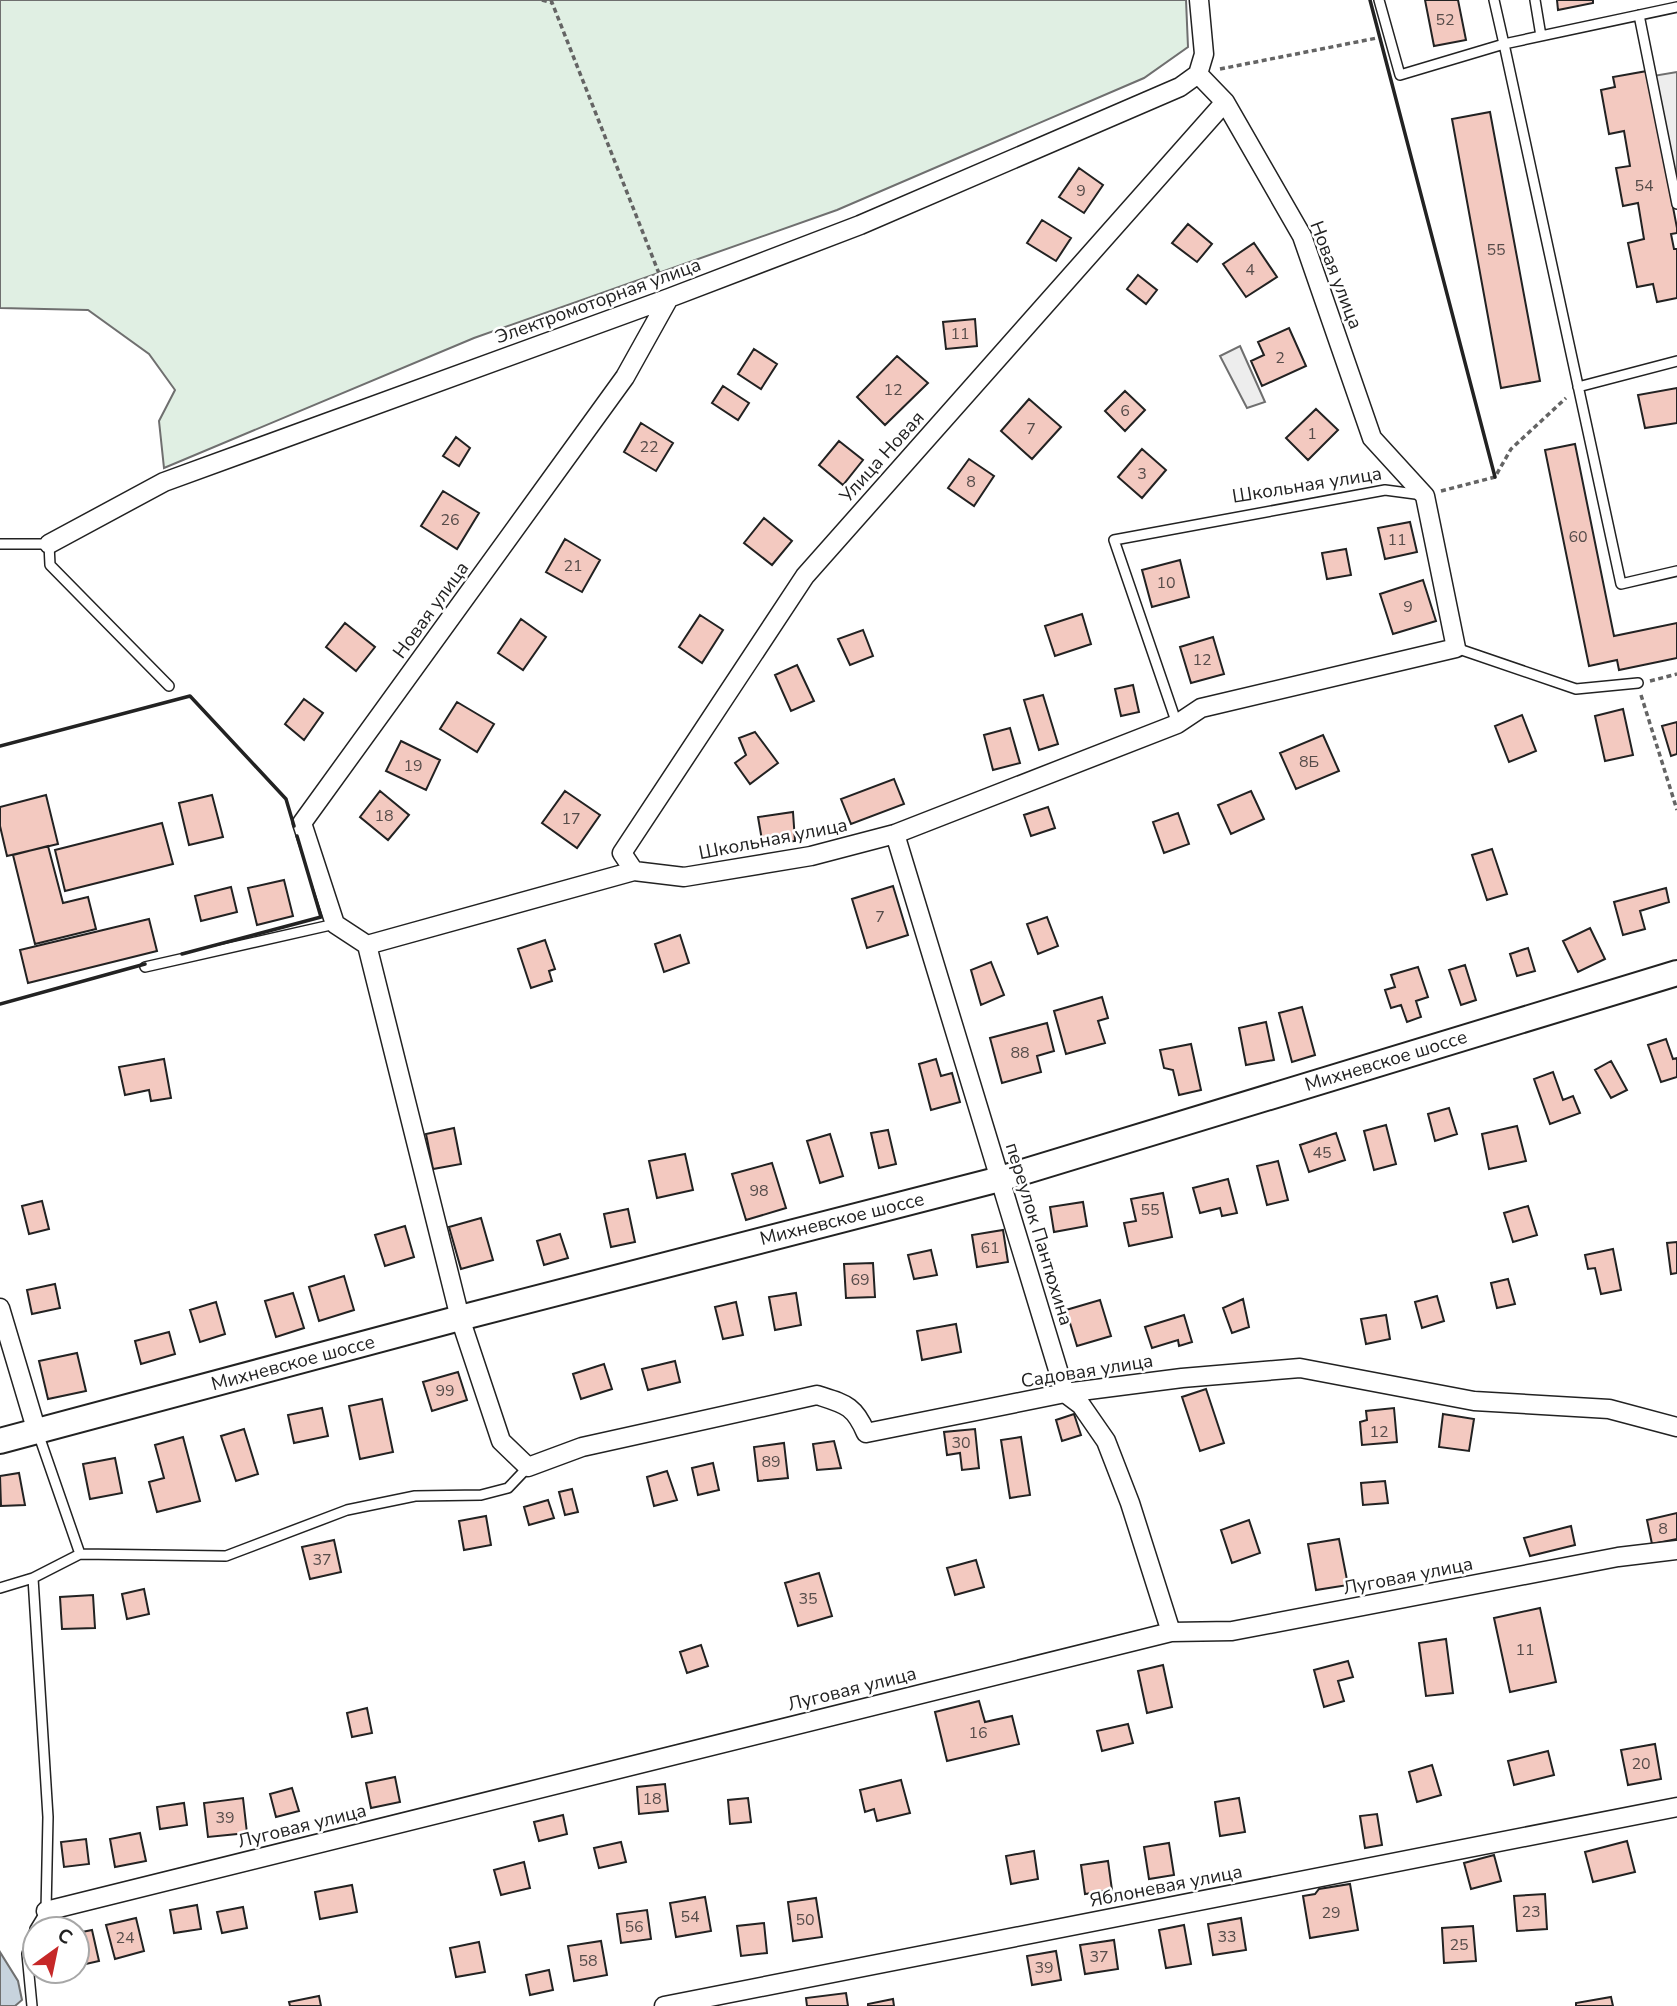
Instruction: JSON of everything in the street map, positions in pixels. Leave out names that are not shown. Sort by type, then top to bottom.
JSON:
[{"type":"street","points":[[1198,74],[1204,54],[1199,0]]},
{"type":"street","name":"Электромоторная улица","points":[[49,544],[164,482],[669,298],[860,225],[1180,87],[1198,74]]},
{"type":"street","name":"Новая улица","points":[[1198,74],[1225,102],[1302,236],[1372,438],[1424,495]]},
{"type":"street","name":"Улица Новая","points":[[634,871],[622,853],[805,576],[1225,102]]},
{"type":"street","name":"Новая улица","points":[[335,924],[302,823],[625,377],[669,298]]},
{"type":"street","points":[[1424,495],[1456,648]]},
{"type":"street","name":"Школьная улица","points":[[367,945],[634,871],[684,877],[811,856],[895,834],[1177,724],[1201,708],[1456,648]]},
{"type":"street","name":"переулок Пантюхина","points":[[895,834],[1065,1393],[1081,1405],[1106,1441],[1130,1503],[1171,1632]]},
{"type":"street","points":[[335,924],[367,945],[460,1318],[500,1441],[528,1467]]},
{"type":"street","name":"Михневское шоссе","points":[[0,1441],[460,1318],[1000,1179],[1677,973]]},
{"type":"street","points":[[0,1308],[37,1432]]},
{"type":"street","name":"Садовая улица","points":[[528,1467],[582,1447],[798,1397],[817,1395],[857,1413],[866,1433],[1065,1393],[1182,1378],[1300,1368],[1474,1401],[1609,1409],[1677,1427]]},
{"type":"street","name":"Луговая улица","points":[[46,1911],[1171,1632],[1232,1631],[1618,1557],[1677,1550]]},
{"type":"street","name":"Яблоневая улица","points":[[664,2006],[1677,1807]]},
{"type":"lane","points":[[1379,0],[1400,75],[1504,44],[1677,7]]},
{"type":"lane","points":[[1494,0],[1621,584],[1677,571]]},
{"type":"lane","points":[[1535,0],[1541,36]]},
{"type":"lane","points":[[1639,15],[1677,204]]},
{"type":"lane","points":[[1578,387],[1677,361]]},
{"type":"lane","name":"Школьная улица","points":[[1177,724],[1114,540],[1385,490],[1424,495]]},
{"type":"lane","points":[[0,544],[49,544],[50,565],[169,686]]},
{"type":"lane","points":[[1456,648],[1576,689],[1638,684]]},
{"type":"lane","points":[[145,967],[335,924]]},
{"type":"lane","points":[[37,1432],[80,1554]]},
{"type":"lane","points":[[0,1588],[33,1577],[80,1554],[226,1556],[347,1510],[415,1496],[481,1495],[508,1488],[528,1467]]},
{"type":"lane","points":[[33,1577],[48,1817],[46,1911],[44,1915]]},
{"type":"lane","points":[[30,1985],[32,2006]]},
{"type":"path","points":[[542,0],[552,2],[669,298]]},
{"type":"path","points":[[1198,74],[1390,36]]},
{"type":"path","points":[[1424,495],[1495,477],[1511,449],[1578,387]]},
{"type":"path","points":[[1677,674],[1638,684],[1677,810]]},
{"type":"green space","points":[[0,0],[1186,0],[1188,47],[1144,78],[837,210],[474,338],[164,468],[159,421],[175,390],[149,354],[88,310],[0,308]]},
{"type":"shaded area","points":[[1677,72],[1677,203],[1653,76]]},
{"type":"shaded area","points":[[1240,346],[1265,402],[1247,408],[1220,356]]},
{"type":"shaded area","points":[[0,1952],[18,1981],[22,2000],[15,2006],[0,2006]]},
{"type":"building","points":[[1425,0],[1458,0],[1466,40],[1434,46]]},
{"type":"building","points":[[1557,0],[1593,0],[1593,3],[1558,10]]},
{"type":"building","points":[[1647,71],[1677,228],[1677,233],[1671,234],[1674,249],[1677,249],[1677,298],[1657,302],[1653,284],[1637,287],[1628,243],[1644,239],[1638,203],[1623,206],[1616,168],[1630,166],[1624,131],[1609,134],[1601,90],[1615,87],[1613,77]]},
{"type":"building","points":[[1490,112],[1540,381],[1501,388],[1452,119]]},
{"type":"building","points":[[1079,168],[1103,185],[1084,213],[1059,197]]},
{"type":"building","points":[[1042,220],[1071,238],[1056,261],[1027,243]]},
{"type":"building","points":[[1188,224],[1212,244],[1197,262],[1172,243]]},
{"type":"building","points":[[1254,243],[1277,277],[1246,297],[1223,264]]},
{"type":"building","points":[[1138,275],[1157,290],[1146,304],[1127,289]]},
{"type":"building","points":[[975,319],[977,346],[946,349],[943,322]]},
{"type":"building","points":[[1289,328],[1306,366],[1262,386],[1251,361],[1264,355],[1258,342]]},
{"type":"building","points":[[754,349],[777,364],[761,389],[738,374]]},
{"type":"building","points":[[897,356],[928,383],[885,425],[857,397]]},
{"type":"building","points":[[723,386],[749,403],[738,420],[712,403]]},
{"type":"building","points":[[1677,388],[1677,423],[1645,428],[1638,395]]},
{"type":"building","points":[[1125,391],[1145,410],[1125,431],[1105,411]]},
{"type":"building","points":[[1029,399],[1061,427],[1032,459],[1001,431]]},
{"type":"building","points":[[1316,409],[1338,430],[1308,460],[1286,438]]},
{"type":"building","points":[[641,423],[673,443],[656,471],[624,452]]},
{"type":"building","points":[[456,437],[470,448],[459,466],[443,456]]},
{"type":"building","points":[[839,441],[863,460],[843,485],[819,465]]},
{"type":"building","points":[[1575,444],[1614,636],[1677,623],[1677,658],[1619,670],[1617,660],[1589,666],[1545,450]]},
{"type":"building","points":[[1142,449],[1166,470],[1142,498],[1118,477]]},
{"type":"building","points":[[969,459],[994,476],[974,506],[948,488]]},
{"type":"building","points":[[443,491],[479,513],[457,549],[421,526]]},
{"type":"building","points":[[764,518],[792,541],[772,565],[744,543]]},
{"type":"building","points":[[1410,522],[1417,552],[1385,559],[1378,528]]},
{"type":"building","points":[[565,539],[600,560],[582,592],[546,572]]},
{"type":"building","points":[[1346,549],[1351,575],[1327,579],[1322,553]]},
{"type":"building","points":[[1180,560],[1189,597],[1152,607],[1142,570]]},
{"type":"building","points":[[1423,580],[1436,621],[1393,634],[1380,594]]},
{"type":"building","points":[[1082,614],[1091,644],[1055,656],[1045,626]]},
{"type":"building","points":[[700,615],[723,630],[702,663],[679,647]]},
{"type":"building","points":[[521,619],[546,637],[523,670],[498,653]]},
{"type":"building","points":[[345,623],[375,647],[356,671],[326,647]]},
{"type":"building","points":[[863,630],[873,656],[850,665],[838,639]]},
{"type":"building","points":[[1213,637],[1224,674],[1191,683],[1180,647]]},
{"type":"building","points":[[797,665],[814,701],[791,711],[775,675]]},
{"type":"building","points":[[1133,685],[1139,712],[1121,716],[1115,689]]},
{"type":"building","points":[[1043,695],[1058,744],[1039,750],[1024,700]]},
{"type":"building","points":[[304,699],[323,713],[304,740],[285,724]]},
{"type":"building","points":[[457,702],[494,724],[477,752],[440,729]]},
{"type":"building","points":[[1623,709],[1633,755],[1605,761],[1595,716]]},
{"type":"building","points":[[1522,715],[1536,751],[1509,762],[1495,726]]},
{"type":"building","points":[[1677,722],[1677,754],[1671,756],[1662,726]]},
{"type":"building","points":[[1010,728],[1020,763],[993,770],[984,735]]},
{"type":"building","points":[[755,732],[778,763],[750,784],[735,763],[746,755],[739,738]]},
{"type":"building","points":[[1323,735],[1339,771],[1296,789],[1280,753]]},
{"type":"building","points":[[401,741],[440,760],[426,790],[386,771]]},
{"type":"building","points":[[894,779],[904,804],[851,824],[841,799]]},
{"type":"building","points":[[380,791],[409,815],[388,840],[360,817]]},
{"type":"building","points":[[565,791],[600,815],[577,848],[542,823]]},
{"type":"building","points":[[1251,791],[1264,819],[1231,834],[1218,805]]},
{"type":"building","points":[[46,795],[58,844],[7,856],[0,826],[0,807]]},
{"type":"building","points":[[212,795],[223,837],[189,845],[179,803]]},
{"type":"building","points":[[1048,807],[1055,828],[1031,836],[1024,815]]},
{"type":"building","points":[[793,812],[795,841],[763,846],[758,817]]},
{"type":"building","points":[[1178,813],[1189,844],[1164,853],[1153,822]]},
{"type":"building","points":[[162,823],[173,864],[65,891],[55,850]]},
{"type":"building","points":[[48,846],[63,903],[88,897],[96,929],[35,944],[13,855]]},
{"type":"building","points":[[1492,849],[1507,894],[1487,900],[1472,855]]},
{"type":"building","points":[[284,880],[293,916],[257,925],[248,888]]},
{"type":"building","points":[[893,886],[908,935],[867,948],[852,899]]},
{"type":"building","points":[[231,887],[237,912],[201,921],[195,896]]},
{"type":"building","points":[[1666,888],[1669,902],[1640,911],[1645,929],[1623,935],[1614,902]]},
{"type":"building","points":[[1047,917],[1058,946],[1038,954],[1027,924]]},
{"type":"building","points":[[149,919],[157,951],[28,983],[20,950]]},
{"type":"building","points":[[1590,928],[1605,959],[1578,972],[1563,941]]},
{"type":"building","points":[[680,935],[689,963],[664,972],[655,944]]},
{"type":"building","points":[[545,940],[555,969],[549,971],[552,981],[531,988],[518,949]]},
{"type":"building","points":[[1528,948],[1535,971],[1517,976],[1510,954]]},
{"type":"building","points":[[991,962],[1004,995],[981,1005],[971,970]]},
{"type":"building","points":[[1465,965],[1476,1000],[1461,1005],[1449,970]]},
{"type":"building","points":[[1418,967],[1428,997],[1416,1001],[1421,1017],[1407,1022],[1401,1005],[1391,1008],[1385,990],[1395,987],[1391,975]]},
{"type":"building","points":[[1102,997],[1108,1018],[1098,1021],[1105,1043],[1066,1054],[1054,1011]]},
{"type":"building","points":[[1302,1007],[1315,1055],[1292,1062],[1279,1013]]},
{"type":"building","points":[[1266,1022],[1274,1060],[1246,1065],[1239,1028]]},
{"type":"building","points":[[1047,1023],[1054,1051],[1037,1056],[1041,1072],[1002,1083],[990,1038]]},
{"type":"building","points":[[1666,1039],[1673,1059],[1677,1058],[1677,1077],[1661,1082],[1648,1045]]},
{"type":"building","points":[[1191,1044],[1201,1090],[1179,1095],[1173,1070],[1164,1068],[1160,1050]]},
{"type":"building","points":[[164,1059],[171,1098],[151,1101],[149,1090],[125,1095],[119,1067]]},
{"type":"building","points":[[936,1059],[941,1076],[952,1073],[960,1102],[931,1110],[919,1064]]},
{"type":"building","points":[[1611,1061],[1627,1090],[1611,1098],[1595,1070]]},
{"type":"building","points":[[1553,1072],[1563,1100],[1573,1096],[1580,1113],[1550,1124],[1534,1079]]},
{"type":"building","points":[[1449,1108],[1457,1134],[1435,1141],[1428,1114]]},
{"type":"building","points":[[1386,1125],[1396,1164],[1374,1170],[1364,1131]]},
{"type":"building","points":[[1517,1126],[1526,1161],[1489,1169],[1482,1134]]},
{"type":"building","points":[[454,1128],[461,1164],[433,1169],[426,1134]]},
{"type":"building","points":[[888,1130],[896,1164],[879,1168],[871,1133]]},
{"type":"building","points":[[1336,1133],[1345,1160],[1309,1172],[1300,1145]]},
{"type":"building","points":[[830,1134],[843,1176],[820,1183],[807,1141]]},
{"type":"building","points":[[685,1154],[693,1190],[657,1198],[649,1161]]},
{"type":"building","points":[[1278,1161],[1288,1200],[1267,1205],[1257,1166]]},
{"type":"building","points":[[772,1163],[786,1208],[746,1220],[732,1174]]},
{"type":"building","points":[[1228,1179],[1237,1213],[1222,1216],[1220,1208],[1200,1213],[1193,1188]]},
{"type":"building","points":[[1163,1193],[1172,1237],[1129,1246],[1124,1223],[1136,1221],[1131,1199]]},
{"type":"building","points":[[42,1201],[49,1229],[29,1234],[22,1206]]},
{"type":"building","points":[[1083,1202],[1087,1226],[1054,1232],[1050,1207]]},
{"type":"building","points":[[1528,1206],[1537,1235],[1513,1242],[1504,1213]]},
{"type":"building","points":[[628,1209],[635,1242],[611,1247],[604,1214]]},
{"type":"building","points":[[481,1218],[493,1260],[461,1269],[449,1227]]},
{"type":"building","points":[[405,1226],[414,1257],[385,1266],[375,1235]]},
{"type":"building","points":[[1003,1230],[1008,1262],[977,1267],[972,1235]]},
{"type":"building","points":[[560,1234],[568,1258],[544,1265],[537,1241]]},
{"type":"building","points":[[1677,1242],[1677,1273],[1671,1274],[1667,1243]]},
{"type":"building","points":[[1613,1249],[1621,1290],[1601,1294],[1595,1268],[1588,1269],[1585,1255]]},
{"type":"building","points":[[931,1250],[937,1275],[914,1279],[908,1255]]},
{"type":"building","points":[[873,1263],[875,1297],[846,1298],[844,1264]]},
{"type":"building","points":[[344,1276],[354,1310],[319,1321],[309,1287]]},
{"type":"building","points":[[1508,1279],[1515,1304],[1497,1308],[1491,1283]]},
{"type":"building","points":[[55,1284],[60,1308],[32,1314],[27,1290]]},
{"type":"building","points":[[293,1293],[304,1328],[276,1337],[265,1301]]},
{"type":"building","points":[[796,1293],[801,1325],[775,1330],[769,1297]]},
{"type":"building","points":[[1437,1296],[1444,1321],[1422,1328],[1415,1302]]},
{"type":"building","points":[[1243,1299],[1249,1327],[1232,1333],[1223,1308]]},
{"type":"building","points":[[1100,1300],[1111,1336],[1077,1346],[1066,1310]]},
{"type":"building","points":[[216,1302],[225,1334],[200,1342],[190,1310]]},
{"type":"building","points":[[736,1302],[743,1335],[723,1339],[715,1307]]},
{"type":"building","points":[[1184,1315],[1192,1342],[1179,1346],[1178,1340],[1152,1348],[1145,1327]]},
{"type":"building","points":[[1386,1315],[1390,1339],[1366,1344],[1361,1319]]},
{"type":"building","points":[[956,1324],[961,1352],[922,1360],[917,1331]]},
{"type":"building","points":[[169,1332],[175,1354],[141,1364],[135,1341]]},
{"type":"building","points":[[77,1353],[86,1391],[48,1399],[39,1361]]},
{"type":"building","points":[[675,1361],[680,1382],[648,1390],[642,1369]]},
{"type":"building","points":[[604,1364],[612,1389],[581,1399],[573,1374]]},
{"type":"building","points":[[458,1372],[467,1400],[432,1411],[423,1382]]},
{"type":"building","points":[[1206,1389],[1224,1443],[1200,1451],[1182,1397]]},
{"type":"building","points":[[382,1399],[393,1452],[360,1459],[349,1406]]},
{"type":"building","points":[[322,1408],[328,1436],[294,1443],[288,1415]]},
{"type":"building","points":[[1394,1408],[1397,1442],[1362,1445],[1360,1422],[1367,1420],[1366,1411]]},
{"type":"building","points":[[1074,1414],[1081,1435],[1062,1441],[1056,1420]]},
{"type":"building","points":[[1443,1414],[1474,1419],[1469,1451],[1439,1447]]},
{"type":"building","points":[[244,1429],[258,1474],[236,1481],[221,1436]]},
{"type":"building","points":[[975,1429],[979,1468],[962,1470],[960,1453],[947,1455],[944,1432]]},
{"type":"building","points":[[183,1437],[200,1501],[157,1512],[149,1482],[164,1478],[155,1445]]},
{"type":"building","points":[[1021,1437],[1030,1495],[1010,1498],[1001,1440]]},
{"type":"building","points":[[834,1441],[841,1468],[817,1470],[813,1444]]},
{"type":"building","points":[[784,1443],[788,1478],[758,1481],[754,1447]]},
{"type":"building","points":[[115,1458],[122,1493],[90,1499],[83,1464]]},
{"type":"building","points":[[713,1463],[719,1490],[698,1495],[692,1468]]},
{"type":"building","points":[[667,1471],[677,1500],[654,1506],[647,1477]]},
{"type":"building","points":[[19,1473],[25,1505],[1,1506],[0,1476]]},
{"type":"building","points":[[1385,1481],[1388,1503],[1363,1505],[1361,1483]]},
{"type":"building","points":[[572,1489],[578,1512],[565,1515],[559,1492]]},
{"type":"building","points":[[548,1500],[554,1518],[529,1525],[524,1507]]},
{"type":"building","points":[[1677,1513],[1677,1539],[1652,1544],[1647,1520]]},
{"type":"building","points":[[486,1516],[491,1545],[464,1550],[459,1521]]},
{"type":"building","points":[[1249,1520],[1260,1553],[1232,1563],[1221,1530]]},
{"type":"building","points":[[1571,1526],[1575,1545],[1530,1556],[1524,1538]]},
{"type":"building","points":[[1339,1539],[1348,1585],[1316,1590],[1308,1544]]},
{"type":"building","points":[[334,1540],[341,1572],[310,1579],[302,1547]]},
{"type":"building","points":[[976,1560],[984,1587],[955,1595],[947,1568]]},
{"type":"building","points":[[819,1573],[832,1616],[798,1626],[785,1583]]},
{"type":"building","points":[[144,1589],[149,1614],[127,1619],[122,1594]]},
{"type":"building","points":[[93,1595],[95,1628],[62,1629],[60,1597]]},
{"type":"building","points":[[1540,1608],[1556,1682],[1510,1692],[1494,1618]]},
{"type":"building","points":[[1446,1639],[1453,1693],[1426,1696],[1419,1643]]},
{"type":"building","points":[[701,1645],[708,1666],[687,1673],[680,1652]]},
{"type":"building","points":[[1348,1661],[1353,1677],[1338,1681],[1344,1701],[1324,1707],[1314,1670]]},
{"type":"building","points":[[1163,1665],[1172,1707],[1147,1713],[1138,1671]]},
{"type":"building","points":[[979,1701],[985,1722],[1012,1716],[1019,1744],[947,1761],[935,1712]]},
{"type":"building","points":[[367,1708],[372,1733],[352,1737],[347,1713]]},
{"type":"building","points":[[1128,1724],[1133,1743],[1102,1751],[1097,1731]]},
{"type":"building","points":[[1655,1744],[1661,1779],[1628,1785],[1621,1750]]},
{"type":"building","points":[[1548,1751],[1554,1775],[1514,1785],[1508,1761]]},
{"type":"building","points":[[1432,1765],[1441,1795],[1417,1802],[1409,1772]]},
{"type":"building","points":[[395,1777],[400,1802],[371,1808],[366,1783]]},
{"type":"building","points":[[901,1780],[910,1813],[877,1821],[874,1809],[865,1812],[860,1790]]},
{"type":"building","points":[[665,1784],[668,1811],[639,1814],[637,1787]]},
{"type":"building","points":[[292,1788],[299,1811],[276,1817],[270,1794]]},
{"type":"building","points":[[243,1798],[247,1833],[208,1837],[204,1803]]},
{"type":"building","points":[[748,1798],[751,1822],[730,1824],[728,1800]]},
{"type":"building","points":[[1239,1798],[1245,1832],[1220,1836],[1215,1802]]},
{"type":"building","points":[[184,1803],[187,1825],[160,1829],[157,1807]]},
{"type":"building","points":[[1377,1814],[1382,1845],[1365,1848],[1360,1816]]},
{"type":"building","points":[[563,1815],[567,1834],[539,1841],[534,1822]]},
{"type":"building","points":[[140,1833],[146,1861],[115,1867],[110,1839]]},
{"type":"building","points":[[86,1839],[89,1864],[64,1867],[61,1842]]},
{"type":"building","points":[[1627,1841],[1635,1872],[1593,1882],[1585,1852]]},
{"type":"building","points":[[621,1842],[626,1862],[599,1868],[594,1848]]},
{"type":"building","points":[[1169,1843],[1174,1875],[1149,1879],[1144,1847]]},
{"type":"building","points":[[1034,1851],[1038,1879],[1011,1884],[1006,1856]]},
{"type":"building","points":[[1494,1855],[1501,1881],[1471,1889],[1464,1863]]},
{"type":"building","points":[[1108,1861],[1112,1890],[1085,1894],[1081,1865]]},
{"type":"building","points":[[524,1862],[530,1888],[501,1895],[494,1870]]},
{"type":"building","points":[[1350,1884],[1358,1930],[1310,1938],[1303,1896],[1315,1894],[1319,1889]]},
{"type":"building","points":[[352,1885],[357,1912],[320,1919],[315,1892]]},
{"type":"building","points":[[1545,1894],[1547,1929],[1517,1931],[1514,1896]]},
{"type":"building","points":[[705,1897],[711,1931],[676,1937],[670,1903]]},
{"type":"building","points":[[816,1898],[822,1937],[793,1941],[788,1902]]},
{"type":"building","points":[[197,1905],[201,1929],[174,1933],[170,1910]]},
{"type":"building","points":[[243,1907],[247,1928],[222,1933],[217,1912]]},
{"type":"building","points":[[647,1910],[651,1939],[621,1943],[617,1914]]},
{"type":"building","points":[[136,1918],[144,1951],[115,1959],[106,1925]]},
{"type":"building","points":[[1241,1918],[1246,1950],[1213,1955],[1208,1924]]},
{"type":"building","points":[[764,1923],[767,1953],[741,1956],[737,1926]]},
{"type":"building","points":[[1184,1925],[1191,1964],[1166,1968],[1159,1930]]},
{"type":"building","points":[[1473,1926],[1476,1961],[1444,1963],[1442,1928]]},
{"type":"building","points":[[91,1930],[99,1961],[91,1963]]},
{"type":"building","points":[[1114,1940],[1118,1969],[1085,1974],[1080,1945]]},
{"type":"building","points":[[601,1941],[607,1975],[574,1981],[568,1946]]},
{"type":"building","points":[[479,1942],[485,1972],[456,1977],[450,1948]]},
{"type":"building","points":[[1056,1951],[1061,1980],[1032,1985],[1027,1956]]},
{"type":"building","points":[[549,1970],[553,1990],[530,1995],[526,1975]]},
{"type":"building","points":[[846,1993],[848,2006],[807,2006],[806,1998]]},
{"type":"building","points":[[319,1996],[321,2006],[290,2006],[289,2002]]},
{"type":"building","points":[[1611,1997],[1613,2006],[1576,2006],[1576,2003]]},
{"type":"building","points":[[893,1999],[894,2006],[868,2006],[868,2004]]},
{"type":"wall","points":[[1370,0],[1495,477]]},
{"type":"wall","points":[[0,746],[190,696],[286,799],[294,826]]},
{"type":"wall","points":[[182,954],[321,917],[297,836]]},
{"type":"wall","points":[[0,1004],[145,964]]}]
